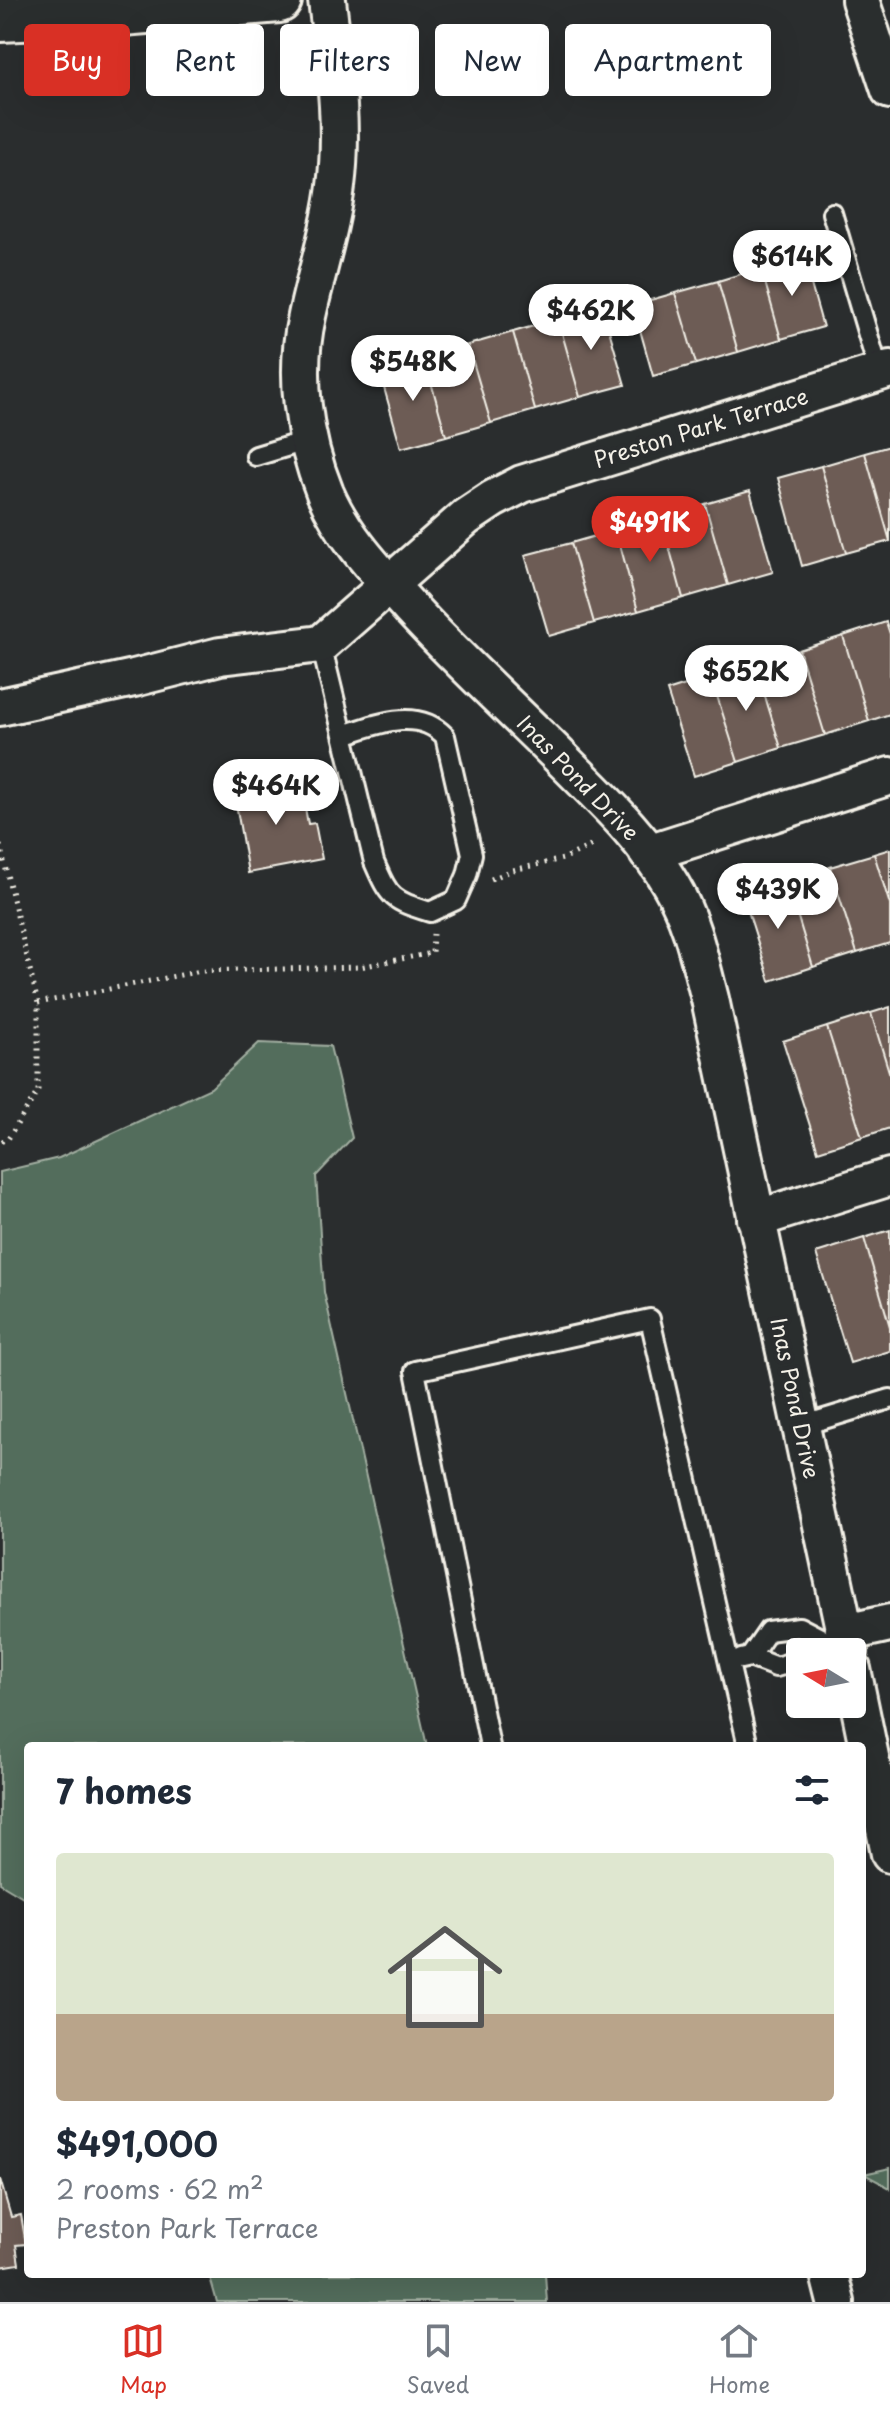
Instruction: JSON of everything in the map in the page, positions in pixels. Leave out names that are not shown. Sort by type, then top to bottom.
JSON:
[{"type":"street","points":[[0,19],[279,0]]},
{"type":"street","name":"Inas Pond Drive","points":[[327,0],[340,131],[336,186],[306,318],[300,361],[309,440],[324,490],[339,524],[359,552],[428,627],[609,805],[672,886],[698,950],[801,1426],[831,1638]]},
{"type":"street","points":[[860,0],[890,90]]},
{"type":"street","name":"Preston Park Terrace","points":[[321,644],[466,517],[522,484],[884,371]]},
{"type":"street","points":[[0,707],[220,656],[321,644]]},
{"type":"street","points":[[648,853],[890,776]]},
{"type":"street","points":[[756,1219],[890,1177]]},
{"type":"street","points":[[849,1638],[890,1623]]},
{"type":"street","points":[[862,1718],[890,1854]]},
{"type":"street","points":[[830,2278],[836,2302]]},
{"type":"lane","points":[[832,213],[884,371]]},
{"type":"lane","points":[[256,456],[309,440]]},
{"type":"lane","points":[[321,644],[374,862],[384,885],[399,902],[430,912],[456,900],[472,854],[445,736],[434,725],[417,720],[384,722],[344,735]]},
{"type":"lane","points":[[489,1742],[415,1371],[650,1319],[747,1742]]},
{"type":"lane","points":[[801,1426],[890,1399]]},
{"type":"lane","points":[[750,1657],[768,1631],[799,1627],[820,1638]]},
{"type":"lane","points":[[731,1662],[750,1657],[776,1667],[786,1664]]},
{"type":"path","points":[[0,845],[38,1003],[38,1091],[8,1139],[0,1142]]},
{"type":"path","points":[[484,882],[513,870],[563,859],[592,845]]},
{"type":"path","points":[[38,1003],[201,971],[360,967],[432,953],[434,930]]},
{"type":"green space","points":[[259,1043],[330,1046],[352,1138],[316,1176],[324,1292],[426,1742],[24,1742],[24,1898],[0,1883],[0,1172],[59,1158],[211,1088]]},
{"type":"green space","points":[[890,2168],[890,2188],[866,2175]]},
{"type":"green space","points":[[210,2278],[545,2278],[547,2302],[217,2302]]},
{"type":"building","points":[[803,256],[823,327],[781,339],[761,268]]},
{"type":"building","points":[[761,268],[781,339],[738,352],[718,281]]},
{"type":"building","points":[[718,281],[738,352],[696,364],[675,293]]},
{"type":"building","points":[[675,293],[696,364],[653,376],[633,305]]},
{"type":"building","points":[[602,306],[625,385],[580,397],[558,319]]},
{"type":"building","points":[[558,319],[580,397],[535,410],[513,332]]},
{"type":"building","points":[[513,332],[535,410],[491,423],[468,345]]},
{"type":"building","points":[[468,345],[491,423],[446,436],[424,357]]},
{"type":"building","points":[[424,357],[446,436],[401,448],[379,370]]},
{"type":"building","points":[[890,446],[890,541],[865,453]]},
{"type":"building","points":[[865,453],[890,541],[846,553],[821,466]]},
{"type":"building","points":[[821,466],[846,553],[802,566],[778,478]]},
{"type":"building","points":[[750,491],[773,572],[728,585],[705,504]]},
{"type":"building","points":[[705,504],[728,585],[683,598],[661,517]]},
{"type":"building","points":[[661,517],[683,598],[638,611],[616,530]]},
{"type":"building","points":[[616,530],[638,611],[594,623],[571,543]]},
{"type":"building","points":[[571,543],[594,623],[549,636],[525,555]]},
{"type":"building","points":[[886,622],[890,634],[890,714],[869,721],[843,636]]},
{"type":"building","points":[[843,636],[869,721],[825,735],[799,650]]},
{"type":"building","points":[[799,650],[825,735],[781,748],[755,664]]},
{"type":"building","points":[[755,664],[781,748],[738,762],[711,677]]},
{"type":"building","points":[[711,677],[738,762],[694,776],[667,691]]},
{"type":"building","points":[[300,781],[308,824],[315,823],[322,859],[248,873],[234,792]]},
{"type":"building","points":[[890,849],[890,905],[874,854]]},
{"type":"building","points":[[874,854],[890,905],[890,943],[857,953],[830,867]]},
{"type":"building","points":[[830,867],[857,953],[813,967],[787,881]]},
{"type":"building","points":[[787,881],[813,967],[770,981],[743,895]]},
{"type":"building","points":[[890,1007],[890,1075],[871,1013]]},
{"type":"building","points":[[871,1013],[890,1075],[890,1128],[862,1137],[827,1027]]},
{"type":"building","points":[[827,1027],[862,1137],[818,1151],[783,1041]]},
{"type":"building","points":[[890,1230],[890,1327],[864,1238]]},
{"type":"building","points":[[864,1238],[890,1327],[890,1351],[850,1363],[816,1253]]},
{"type":"building","points":[[0,2179],[11,2217],[21,2215],[24,2244],[16,2245],[19,2264],[0,2267]]}]
